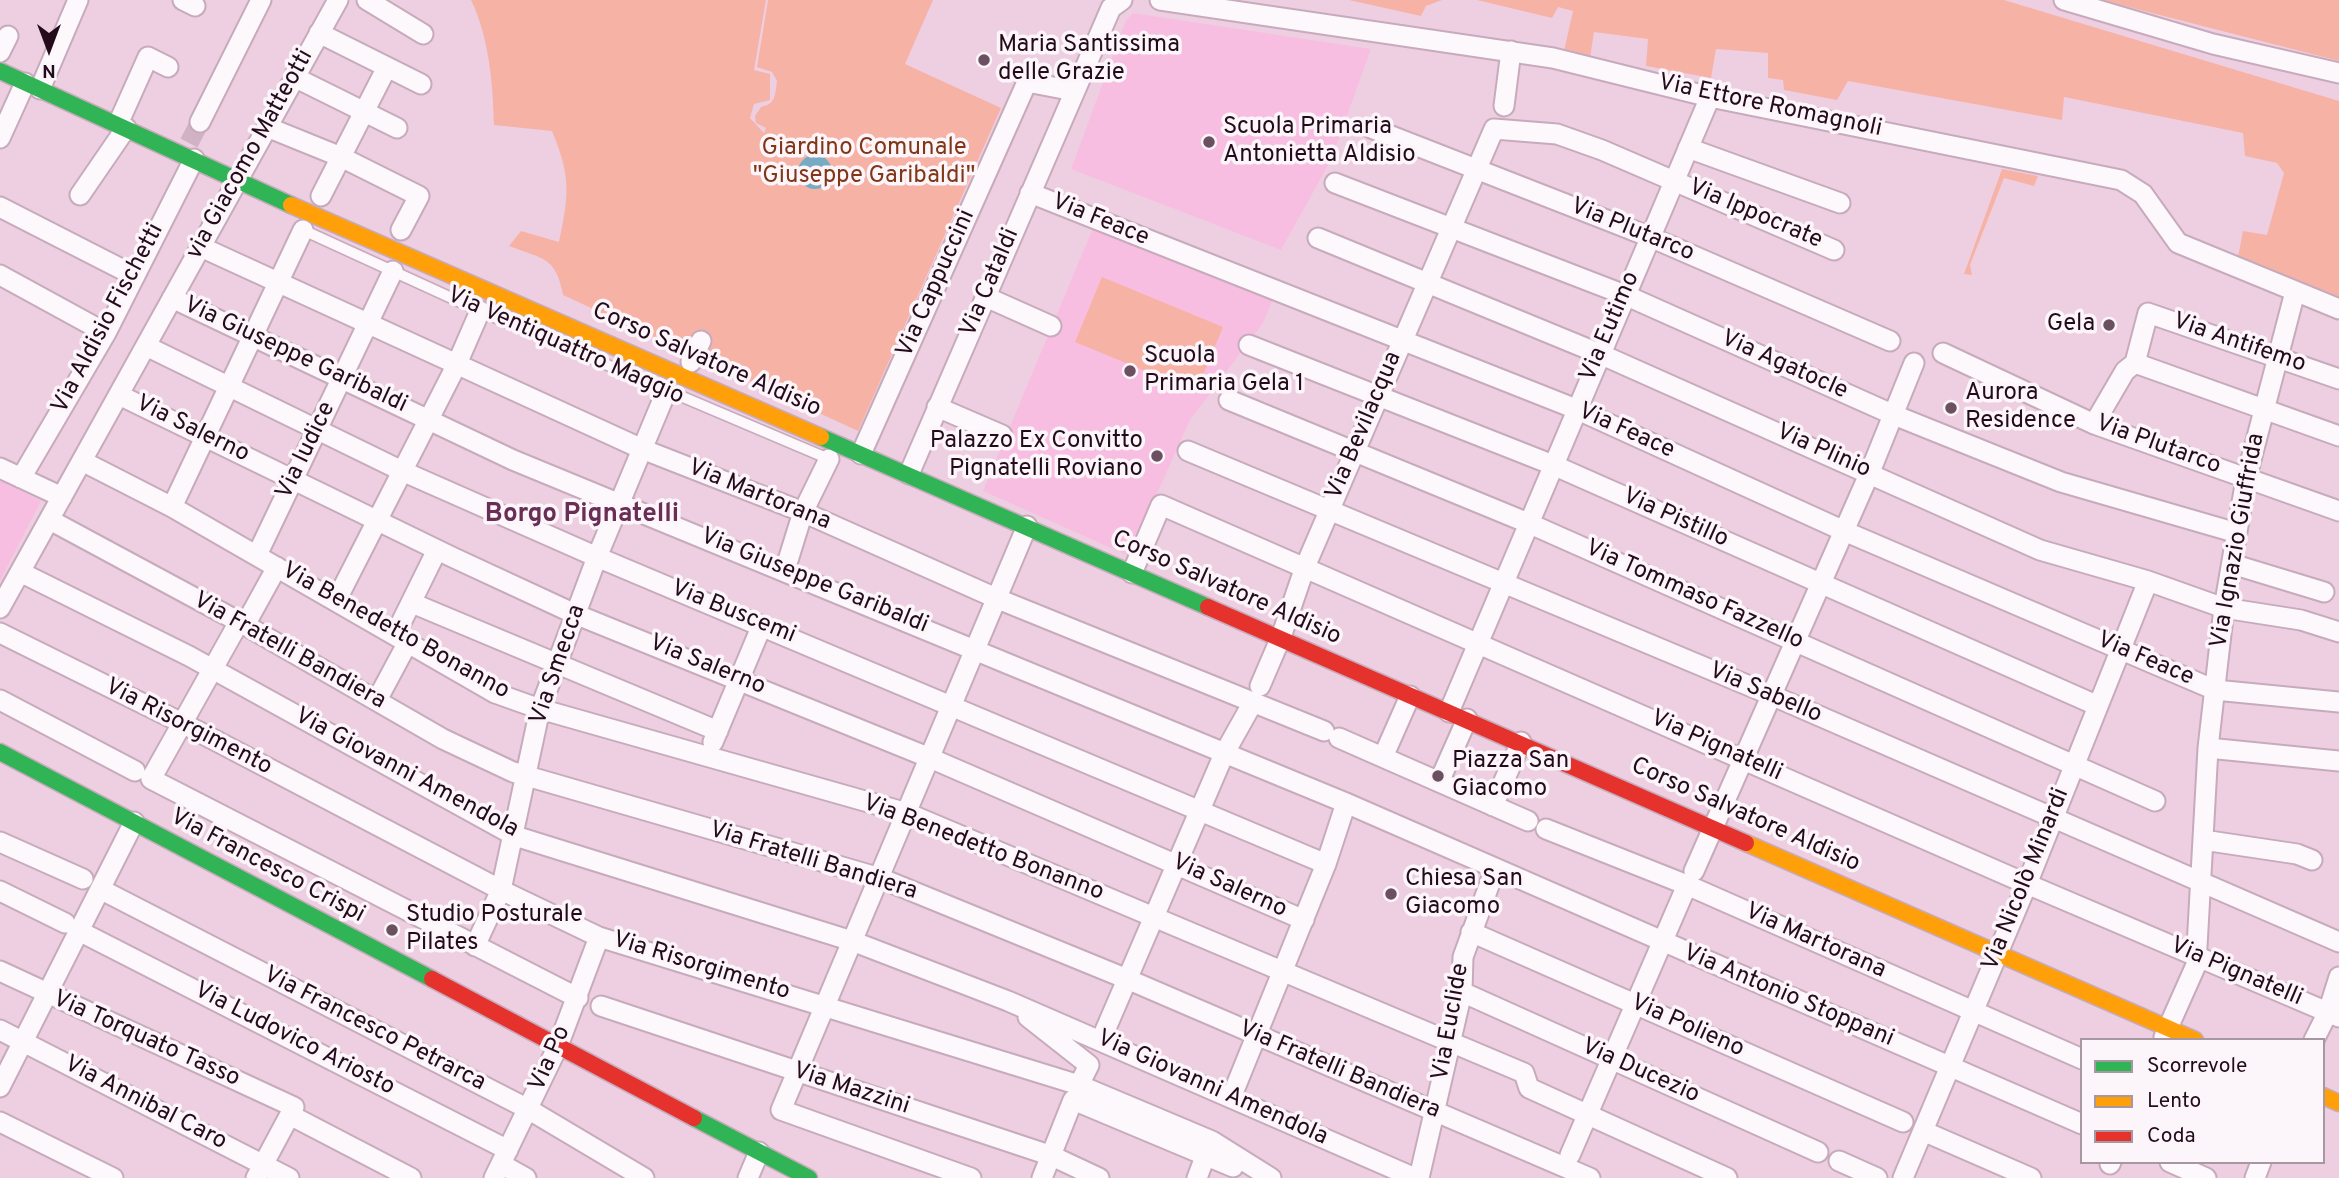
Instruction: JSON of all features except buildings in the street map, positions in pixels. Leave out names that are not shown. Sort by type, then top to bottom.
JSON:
[{"type":"street","points":[[0,138],[33,86],[78,0]]},
{"type":"street","points":[[200,121],[261,0]]},
{"type":"street","points":[[338,0],[319,33],[421,84]]},
{"type":"street","name":"via Giacomo Matteotti","points":[[62,498],[319,33],[347,0]]},
{"type":"street","points":[[367,0],[424,34]]},
{"type":"street","name":"Via Cataldi","points":[[909,474],[1111,8],[1122,0]]},
{"type":"street","name":"Via Ettore Romagnoli","points":[[1160,0],[1553,58],[1710,97],[2121,180],[2143,194],[2178,243],[2339,309]]},
{"type":"street","points":[[2064,0],[2213,44],[2339,73]]},
{"type":"street","points":[[1504,106],[1511,51]]},
{"type":"street","points":[[80,195],[122,126],[148,57],[168,67]]},
{"type":"street","points":[[321,196],[387,67]]},
{"type":"street","name":"Corso Salvatore Aldisio","points":[[0,71],[122,126],[189,152],[238,179],[861,454],[1997,952],[2165,1034],[2185,1038]]},
{"type":"street","points":[[294,77],[397,128]]},
{"type":"street","name":"Via Cappuccini","points":[[861,454],[1027,82],[1074,91]]},
{"type":"street","name":"Via Eutimo","points":[[1439,782],[1478,642],[1710,97]]},
{"type":"street","points":[[267,127],[341,157],[419,196],[401,230]]},
{"type":"street","name":"Via Plutarco","points":[[1371,128],[1650,237],[1890,341]]},
{"type":"street","name":"Via Ippocrate","points":[[1476,168],[1494,129],[1557,134],[1675,181],[1834,250]]},
{"type":"street","points":[[1688,148],[1840,203]]},
{"type":"street","name":"Via Aldisio Fischetti","points":[[21,478],[106,333],[135,276],[189,152]]},
{"type":"street","name":"Via Bevilacqua","points":[[1101,1040],[1224,754],[1256,695],[1281,637],[1328,511],[1476,168]]},
{"type":"street","name":"Via Agatocle","points":[[1335,183],[1625,295],[1894,415],[2061,482],[2237,533]]},
{"type":"street","name":"Via Feace","points":[[1030,192],[1576,409],[1844,531],[2215,690],[2339,702]]},
{"type":"street","points":[[0,207],[135,276]]},
{"type":"street","points":[[172,507],[303,230]]},
{"type":"street","name":"Via Plinio","points":[[1318,238],[1600,354],[2040,550],[2148,581],[2224,608],[2301,620],[2339,632]]},
{"type":"street","name":"Via Martorana","points":[[201,247],[642,449],[803,512],[998,599],[1256,695],[1331,734],[1537,825],[1691,878],[2080,1058]]},
{"type":"street","name":"Via Iudice","points":[[257,555],[369,326],[393,271]]},
{"type":"street","points":[[0,275],[106,333]]},
{"type":"street","name":"Via Ignazio Giuffrida","points":[[2165,1034],[2196,965],[2208,748],[2224,608],[2246,479],[2295,292]]},
{"type":"street","points":[[986,297],[1051,326]]},
{"type":"street","name":"Via Giuseppe Garibaldi","points":[[173,298],[513,460],[1346,803]]},
{"type":"street","points":[[336,601],[456,366],[480,311]]},
{"type":"street","name":"Via Antifemo","points":[[2136,363],[2148,313],[2339,379]]},
{"type":"street","points":[[691,362],[701,341]]},
{"type":"street","name":"Via Pistillo","points":[[1249,345],[1553,465],[2096,705]]},
{"type":"street","name":"Via Buscemi","points":[[146,346],[402,471],[597,558],[1326,864]]},
{"type":"street","name":"Via Plutarco","points":[[1942,353],[2094,424],[2339,511]]},
{"type":"street","points":[[1570,1155],[1870,472],[1914,363]]},
{"type":"street","points":[[2094,424],[2126,371],[2136,363],[2339,436]]},
{"type":"street","name":"Via Smecca","points":[[475,946],[501,890],[528,776],[540,709],[597,558],[666,392]]},
{"type":"street","name":"Via Salerno","points":[[119,395],[575,614],[740,678],[1304,920]]},
{"type":"street","name":"Via Tommaso Fazzello","points":[[1229,400],[1528,523],[2155,801]]},
{"type":"street","points":[[937,407],[1002,435]]},
{"type":"street","name":"Via Sabello","points":[[1188,451],[1771,695],[2339,943]]},
{"type":"street","points":[[785,570],[803,512],[830,459]]},
{"type":"street","name":"Via Benedetto Bonanno","points":[[82,461],[172,507],[495,693],[540,709],[907,813],[1282,974],[1524,1073],[1529,1088],[1727,1178]]},
{"type":"street","points":[[0,468],[62,498],[0,608]]},
{"type":"street","name":"Via Pignatelli","points":[[1132,573],[1161,505],[2027,884],[2334,1014]]},
{"type":"street","name":"Via Fratelli Bandiera","points":[[50,520],[242,624],[443,738],[528,776],[880,878],[1127,979],[1590,1178]]},
{"type":"street","points":[[971,1178],[780,1110],[1027,526]]},
{"type":"street","points":[[377,700],[402,639],[412,603],[437,550]]},
{"type":"street","points":[[2232,564],[2324,592]]},
{"type":"street","points":[[143,775],[182,723],[277,567]]},
{"type":"street","name":"Via Giovanni Amendola","points":[[20,572],[213,670],[515,836],[852,941],[1101,1040],[1417,1178]]},
{"type":"street","name":"Via Nicolò Minardi","points":[[1903,1178],[2027,884],[2096,705],[2148,581]]},
{"type":"street","points":[[412,603],[718,731]]},
{"type":"street","points":[[707,755],[762,625]]},
{"type":"street","name":"Via Risorgimento","points":[[0,633],[182,723],[501,890],[599,937],[825,1004],[1076,1092],[1212,1141],[1271,1178]]},
{"type":"street","points":[[1383,757],[1410,696]]},
{"type":"street","points":[[0,700],[578,998]]},
{"type":"street","points":[[1493,806],[1521,742]]},
{"type":"street","points":[[2208,748],[2339,761]]},
{"type":"street","name":"Via Francesco Crispi","points":[[0,752],[809,1178]]},
{"type":"street","points":[[1231,1098],[1326,864],[1346,803]]},
{"type":"street","name":"Via Antonio Stoppani","points":[[1346,803],[2080,1123]]},
{"type":"street","points":[[0,1087],[46,995],[92,884],[134,822]]},
{"type":"street","points":[[2203,840],[2297,855],[2312,860]]},
{"type":"street","name":"Via Francesco Petrarca","points":[[0,842],[92,884],[528,1109],[644,1178]]},
{"type":"street","name":"Via Euclide","points":[[1417,1178],[1436,1112],[1462,992],[1463,957],[1495,869]]},
{"type":"street","name":"Via Ludovico Ariosto","points":[[0,891],[72,927],[526,1178]]},
{"type":"street","name":"Via Polieno","points":[[1471,932],[1903,1122]]},
{"type":"street","name":"Via Po","points":[[501,1164],[558,1046],[599,937]]},
{"type":"street","name":"Via Torquato Tasso","points":[[0,971],[292,1111],[411,1178]]},
{"type":"street","points":[[2316,1038],[2334,1014],[2339,977]]},
{"type":"street","name":"Via Ducezio","points":[[1462,992],[1818,1152]]},
{"type":"street","name":"Via Giovanni Amendola","points":[[1008,1001],[1089,1065],[1076,1092]]},
{"type":"street","name":"Via Mazzini","points":[[601,1006],[1052,1156],[1098,1178]]},
{"type":"street","name":"Via Annibal Caro","points":[[0,1030],[260,1171],[289,1178]]},
{"type":"street","points":[[1042,1178],[1076,1092]]},
{"type":"street","name":"Via Risorgimento","points":[[1076,1092],[1254,1178]]},
{"type":"street","points":[[260,1171],[292,1111]]},
{"type":"street","points":[[0,1122],[113,1178]]},
{"type":"street","points":[[1923,1131],[2031,1178]]},
{"type":"street","points":[[748,1178],[759,1152]]},
{"type":"street","points":[[1197,1178],[1206,1154]]},
{"type":"street","points":[[1839,1161],[1877,1178]]},
{"type":"street","points":[[2174,1164],[2206,1178]]},
{"type":"lane","name":"Via Ventiquattro Maggio","points":[[303,230],[666,392],[830,459]]},
{"type":"shaded area","name":"Scuola Primaria Antonietta Aldisio","points":[[1133,13],[1371,49],[1331,160],[1281,250],[1071,169],[1126,20]]},
{"type":"shaded area","name":"Scuola Primaria Gela 1","points":[[1093,228],[1273,299],[1263,323],[1190,420],[1129,556],[983,491]]},
{"type":"shaded area","points":[[0,480],[41,501],[0,581]]},
{"type":"green space","name":"Giardino Comunale \"Giuseppe Garibaldi\"","points":[[471,0],[766,0],[754,70],[770,74],[770,100],[754,104],[750,118],[764,133],[766,128],[756,123],[755,116],[761,107],[772,101],[777,81],[772,72],[757,67],[768,0],[933,0],[905,64],[1001,108],[858,431],[563,295],[552,266],[539,257],[509,246],[521,231],[559,242],[566,198],[563,161],[552,131],[494,125],[489,61],[482,29]]},
{"type":"green space","points":[[1349,0],[1442,0],[1426,6],[1421,16]]},
{"type":"green space","points":[[1477,0],[2004,0],[2339,101],[2339,299],[2236,267],[2243,231],[2267,235],[2284,173],[2277,163],[2245,156],[2243,133],[2064,97],[2062,120],[1848,81],[1837,100],[1784,90],[1783,80],[1768,78],[1768,53],[1716,49],[1711,78],[1646,66],[1648,39],[1594,32],[1590,58],[1564,51],[1573,11],[1558,7],[1552,18]]},
{"type":"green space","points":[[2101,0],[2339,0],[2339,61],[2109,2]]},
{"type":"green space","points":[[2002,169],[2038,176],[2034,186],[2004,178],[1970,265],[1972,275],[1964,274]]},
{"type":"green space","points":[[1102,277],[1223,327],[1196,392],[1075,342]]},
{"type":"water","points":[[815,155],[827,160],[832,172],[827,184],[815,189],[803,184],[798,172],[803,160]]},
{"type":"tunnel","points":[[189,143],[200,122]]},
{"type":"traffic: fast","points":[[0,71],[291,205]]},
{"type":"traffic: fast","points":[[821,437],[1208,607]]},
{"type":"traffic: fast","points":[[0,752],[432,979]]},
{"type":"traffic: fast","points":[[694,1118],[809,1178]]},
{"type":"traffic: slow","points":[[291,205],[821,437]]},
{"type":"traffic: slow","points":[[1746,843],[2190,1038]]},
{"type":"traffic: slow","points":[[2325,1097],[2339,1103]]},
{"type":"traffic: jam","points":[[1208,607],[1746,843]]},
{"type":"traffic: jam","points":[[432,979],[694,1118]]},
{"type":"place","name":"Maria Santissima delle Grazie","points":[[984,60]]},
{"type":"place","name":"Scuola Primaria Antonietta Aldisio","points":[[1209,142]]},
{"type":"place","name":"Gela","points":[[2109,325]]},
{"type":"place","name":"Scuola Primaria Gela 1","points":[[1130,371]]},
{"type":"place","name":"Aurora Residence","points":[[1951,408]]},
{"type":"place","name":"Palazzo Ex Convitto Pignatelli Roviano","points":[[1157,456]]},
{"type":"place","name":"Piazza San Giacomo","points":[[1438,776]]},
{"type":"place","name":"Chiesa San Giacomo","points":[[1391,894]]},
{"type":"place","name":"Studio Posturale Pilates","points":[[392,930]]},
{"type":"district","name":"Borgo Pignatelli","points":[[582,516]]}]
